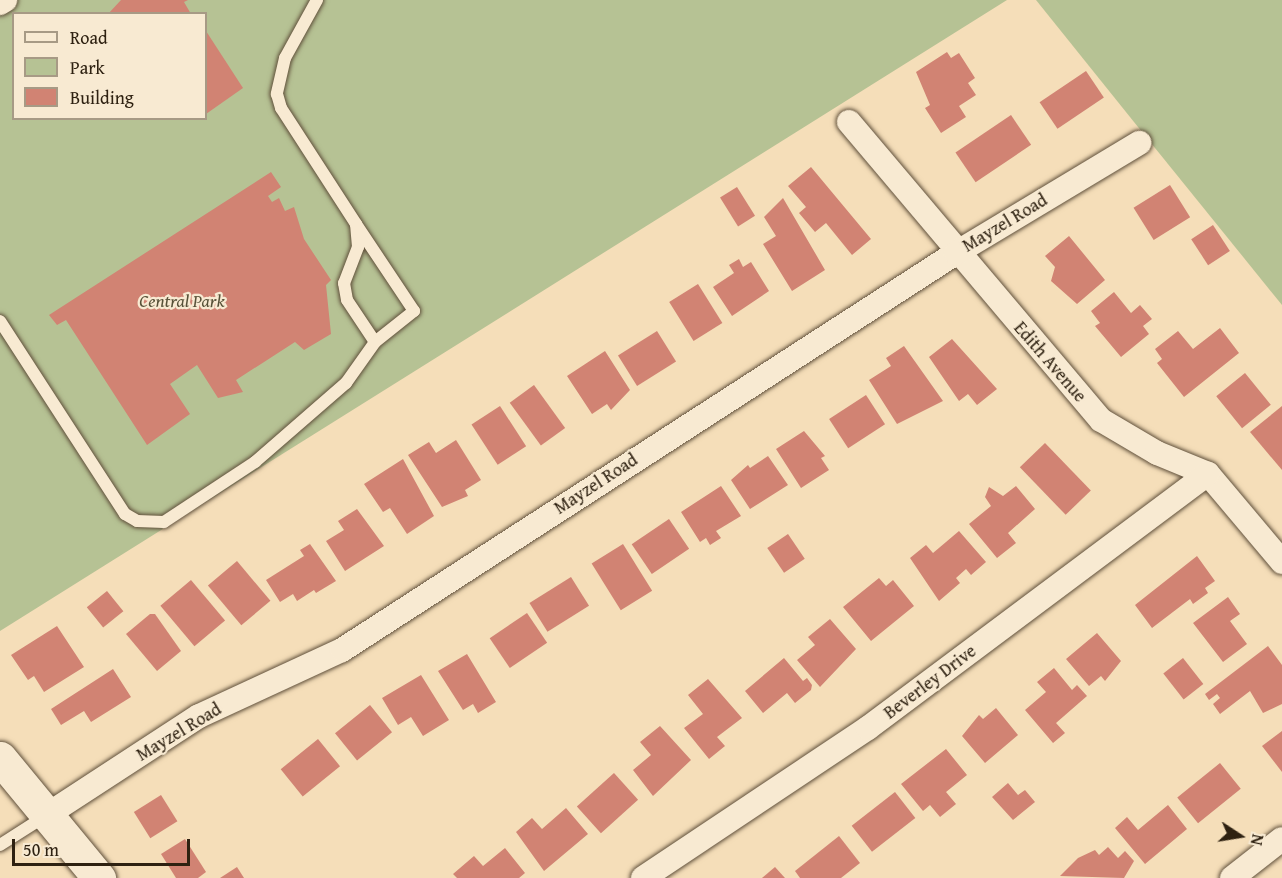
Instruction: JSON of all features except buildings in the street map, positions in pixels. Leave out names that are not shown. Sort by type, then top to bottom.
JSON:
[{"type":"main road","points":[[0,758],[99,878]]},
{"type":"street","points":[[0,3],[5,0]]},
{"type":"street","name":"Edith Avenue","points":[[849,122],[956,252],[1101,420],[1157,453],[1208,474],[1282,562]]},
{"type":"street","name":"Mayzel Road","points":[[46,815],[200,716],[342,650],[956,252],[1140,143]]},
{"type":"street","name":"Beverley Drive","points":[[644,878],[868,728],[1208,474]]},
{"type":"street","points":[[1232,878],[1282,839]]},
{"type":"lane","points":[[0,321],[125,514],[150,524],[164,522],[255,462],[346,383],[375,342],[414,311],[281,108],[278,94],[285,58],[316,0]]},
{"type":"lane","points":[[356,224],[358,247],[344,283],[347,300],[375,342]]},
{"type":"lane","points":[[0,845],[46,815]]},
{"type":"green space","name":"Central Park","points":[[0,0],[1007,0],[0,631]]},
{"type":"green space","points":[[1036,0],[1282,0],[1282,305],[1134,122]]}]
